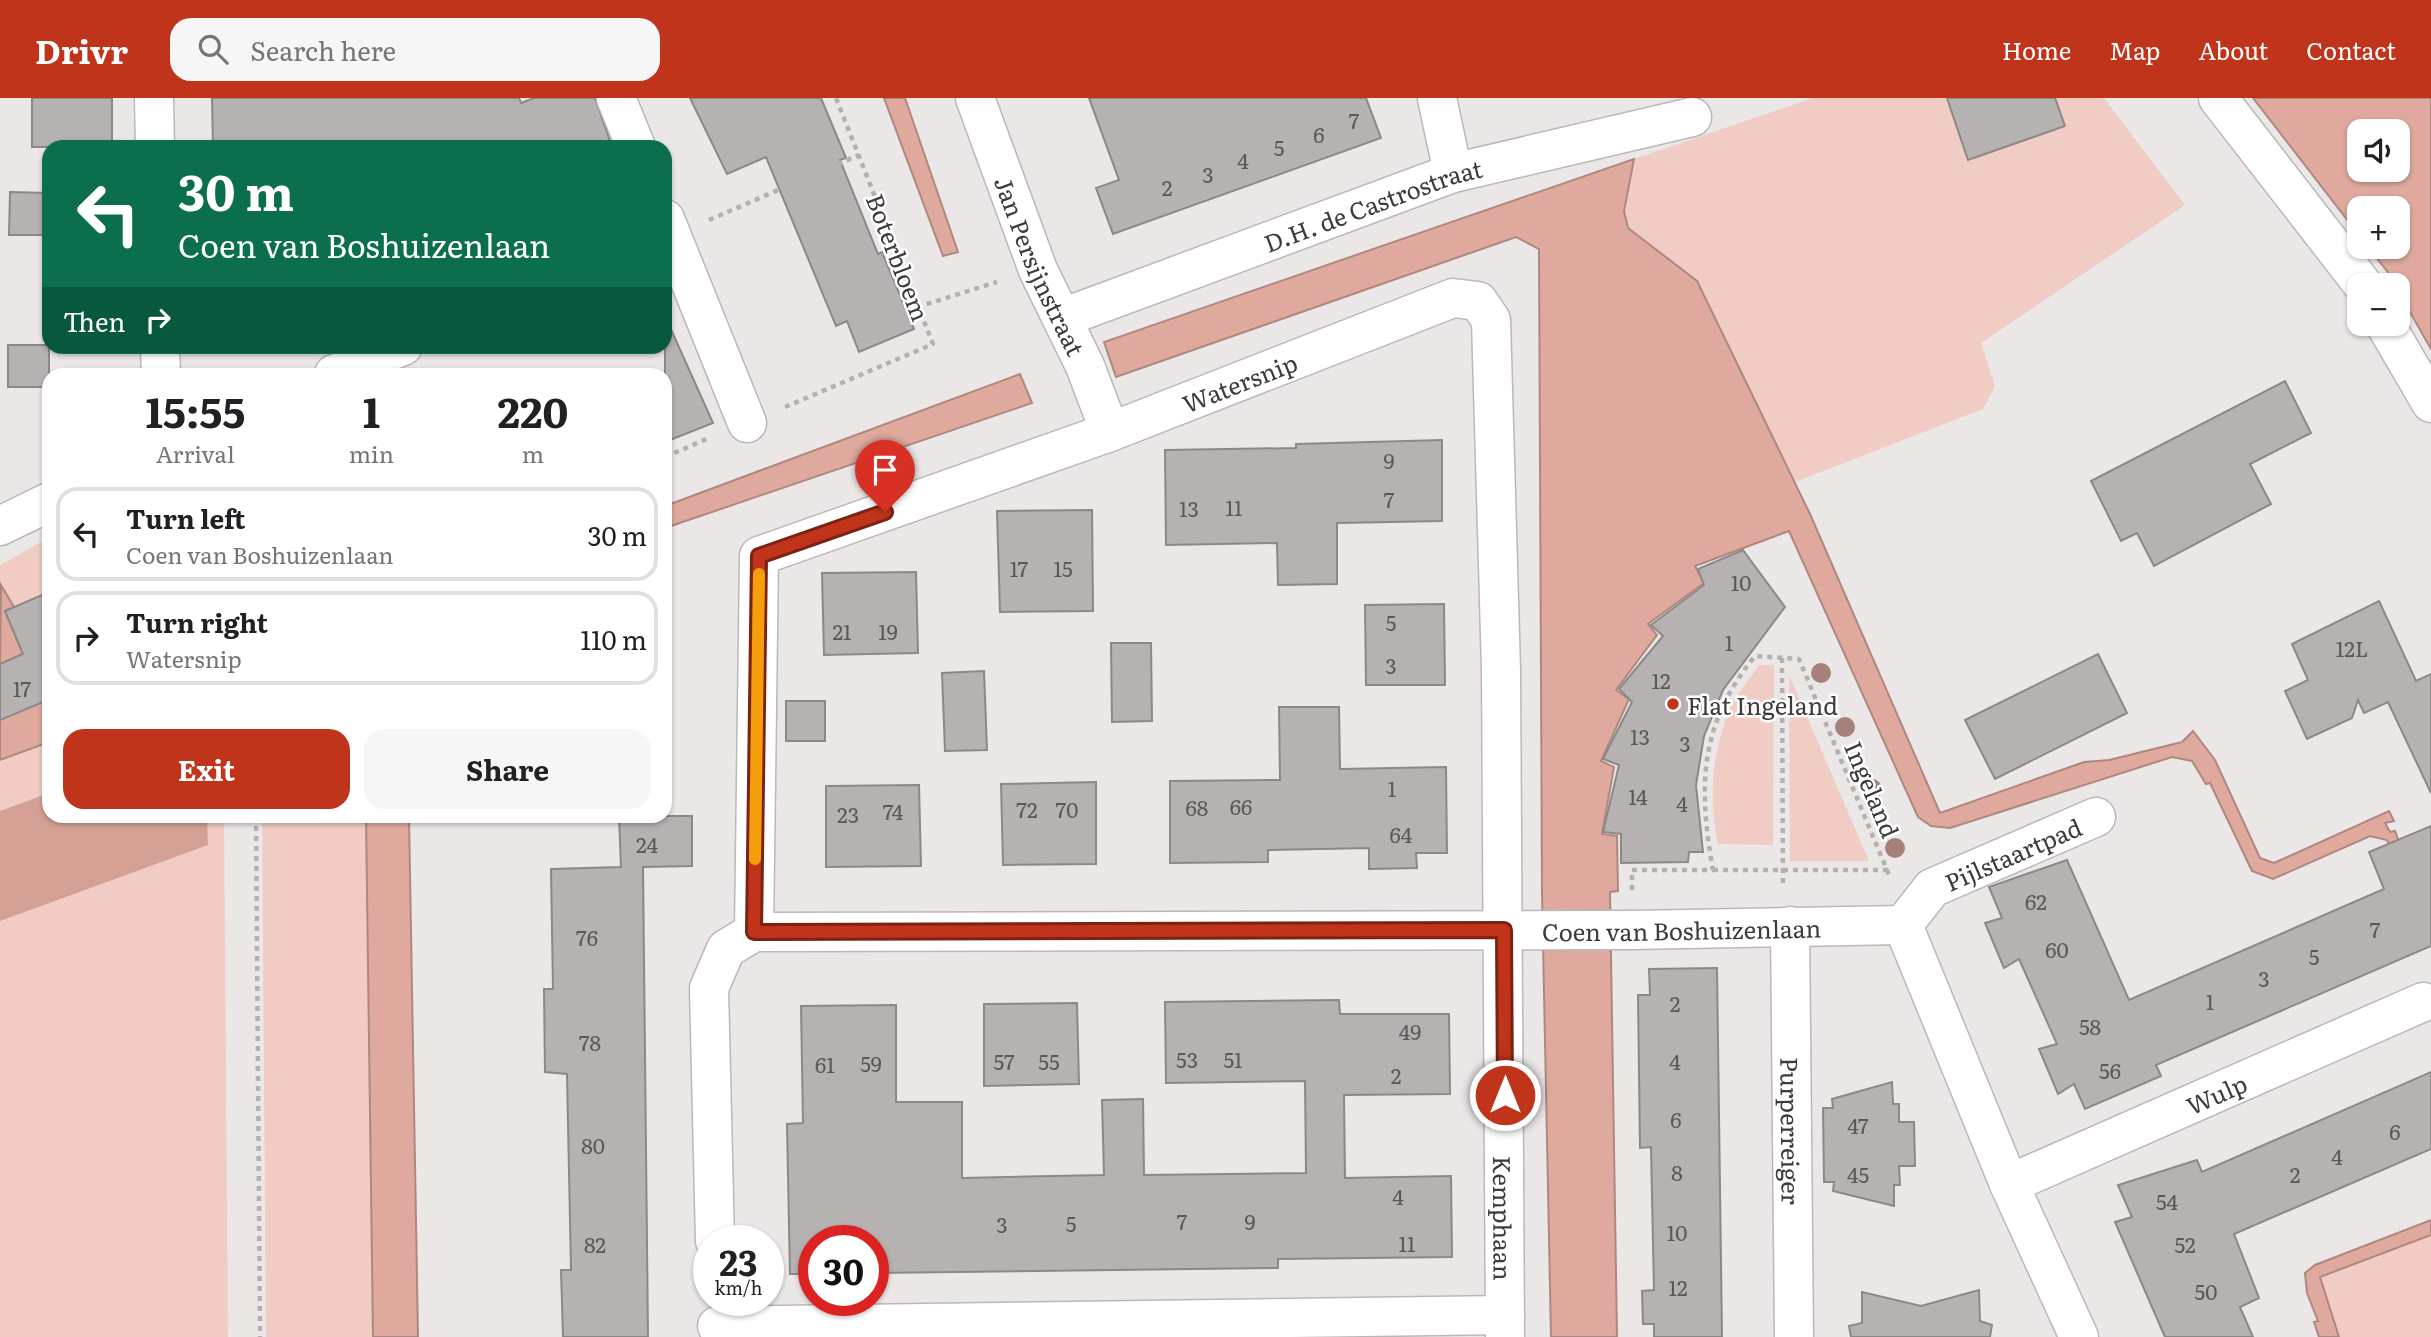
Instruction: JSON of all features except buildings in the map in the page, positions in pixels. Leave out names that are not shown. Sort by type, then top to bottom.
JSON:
[{"type":"street","points":[[154,98],[155,140]]},
{"type":"street","points":[[616,98],[633,140]]},
{"type":"street","name":"Jan Persijnstraat","points":[[975,98],[1038,270],[1062,318],[1110,432]]},
{"type":"street","points":[[1437,98],[1453,173]]},
{"type":"street","points":[[2218,98],[2354,273]]},
{"type":"street","name":"D.H. de Castrostraat","points":[[1062,318],[1453,173],[1692,117]]},
{"type":"street","points":[[672,244],[747,423]]},
{"type":"street","name":"Watersnip","points":[[754,932],[759,556],[1110,432],[1453,298],[1478,300],[1491,320],[1501,670],[1521,930]]},
{"type":"street","points":[[2392,336],[2431,403]]},
{"type":"street","points":[[349,368],[383,354]]},
{"type":"street","points":[[0,526],[42,505]]},
{"type":"street","name":"Pijlstaartpad","points":[[1903,925],[1932,888],[2096,817]]},
{"type":"street","points":[[1903,925],[2009,1184],[2079,1337]]},
{"type":"street","name":"Coen van Boshuizenlaan","points":[[754,932],[1521,930],[1903,925]]},
{"type":"street","name":"Purperreiger","points":[[1786,926],[1794,1337]]},
{"type":"street","name":"Kemphaan","points":[[1505,1326],[1521,930]]},
{"type":"street","points":[[715,1225],[709,988],[726,949],[754,932]]},
{"type":"street","name":"Wulp","points":[[2009,1184],[2423,1003]]},
{"type":"street","points":[[717,1321],[1505,1326]]},
{"type":"path","name":"Boterbloem","points":[[672,454],[933,344],[836,98]]},
{"type":"path","points":[[672,230],[859,155]]},
{"type":"path","points":[[917,307],[1038,270]]},
{"type":"path","points":[[1713,870],[1704,822],[1704,782],[1708,744],[1717,716],[1731,688],[1755,656],[1782,657],[1783,869],[1786,926]]},
{"type":"path","name":"Ingeland","points":[[1782,657],[1799,659],[1888,870],[1903,925]]},
{"type":"path","points":[[256,823],[260,1337]]},
{"type":"path","name":"Ingeland","points":[[1624,929],[1632,870],[1888,870]]},
{"type":"shaded area","points":[[884,98],[905,98],[958,252],[943,256]]},
{"type":"shaded area","points":[[1813,98],[2104,98],[2185,205],[1981,343],[1995,386],[1983,409],[1795,482],[1697,281],[1628,228],[1624,211],[1634,159]]},
{"type":"shaded area","points":[[2253,98],[2431,98],[2431,349],[2410,312],[2410,273],[2389,273],[2377,259],[2410,259],[2410,196],[2347,196],[2347,219]]},
{"type":"shaded area","points":[[1634,159],[1624,211],[1628,228],[1697,281],[1810,514],[1940,813],[2084,762],[2109,760],[2182,742],[2193,731],[2215,760],[2260,858],[2274,863],[2389,811],[2394,821],[2385,823],[2390,832],[2395,831],[2431,934],[2387,840],[2370,836],[2273,879],[2252,871],[2210,783],[2206,784],[2192,761],[2172,757],[1950,828],[1931,826],[1918,817],[1789,531],[1695,566],[1704,583],[1648,624],[1657,635],[1616,690],[1629,699],[1601,761],[1614,767],[1602,834],[1617,836],[1618,891],[1610,892],[1617,1337],[1551,1337],[1542,893],[1539,249],[1516,237],[1116,377],[1104,342]]},
{"type":"shaded area","points":[[1020,374],[1032,403],[672,526],[672,503]]},
{"type":"shaded area","points":[[42,542],[42,595],[14,607],[0,585],[0,565]]},
{"type":"shaded area","points":[[1,585],[14,607],[5,611],[23,654],[0,664]]},
{"type":"shaded area","points":[[1759,665],[1774,665],[1773,845],[1718,844],[1713,809],[1716,756],[1732,705]]},
{"type":"shaded area","points":[[1789,675],[1869,861],[1790,861]]},
{"type":"shaded area","points":[[42,701],[42,745],[0,760],[0,712]]},
{"type":"shaded area","points":[[42,745],[42,823],[224,823],[228,1337],[0,1337],[0,760]]},
{"type":"shaded area","points":[[42,796],[42,823],[207,823],[208,845],[0,921],[0,811]]},
{"type":"shaded area","points":[[262,823],[366,823],[373,1337],[266,1337]]},
{"type":"shaded area","points":[[366,823],[409,823],[418,1337],[373,1337]]},
{"type":"shaded area","points":[[2431,1220],[2431,1235],[2320,1277],[2339,1337],[2319,1337],[2314,1322],[2318,1321],[2307,1293],[2305,1273],[2315,1265]]},
{"type":"shaded area","points":[[2431,1226],[2431,1337],[2337,1337],[2315,1273]]},
{"type":"slow traffic","points":[[755,859],[759,574]]},
{"type":"place","name":"Flat Ingeland","points":[[1673,704]]},
{"type":"route","points":[[885,512],[759,556],[754,932],[1504,930],[1505,1095]]}]
